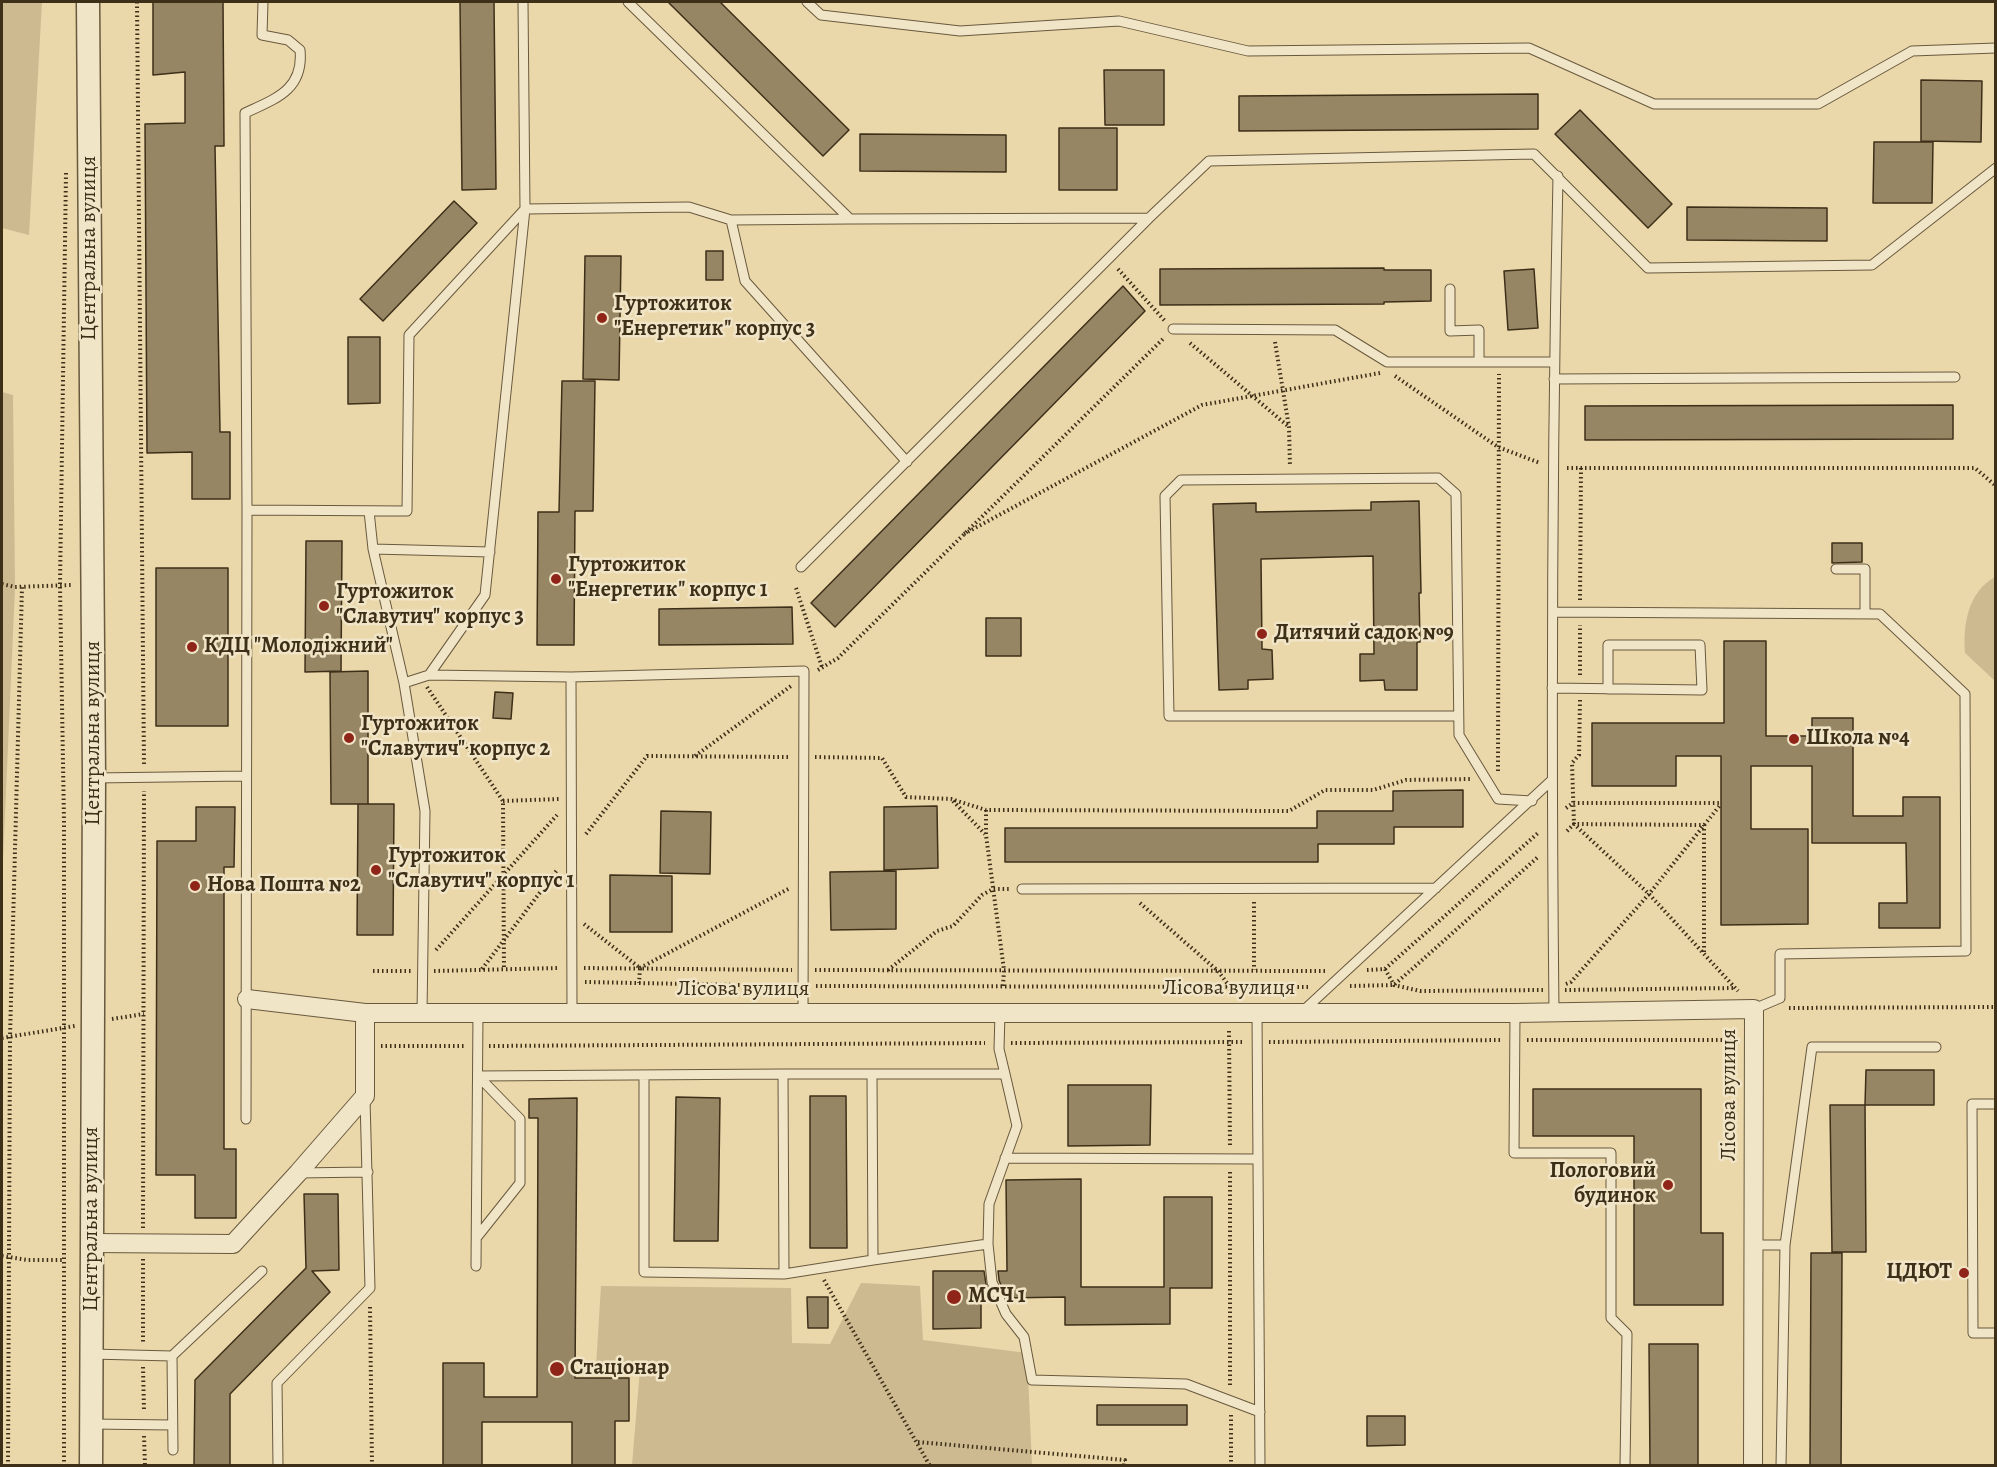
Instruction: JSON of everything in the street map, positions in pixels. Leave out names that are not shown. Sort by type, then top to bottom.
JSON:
[{"type":"street","name":"Центральна вулиця","points":[[88,2],[94,778],[91,1466]]},
{"type":"street","name":"Лісова вулиця","points":[[247,999],[365,1014],[1515,1013],[1754,1009],[1753,1466]]},
{"type":"street","points":[[91,1243],[233,1244],[365,1096],[365,1014]]},
{"type":"lane","points":[[246,1119],[245,112],[276,99],[292,86],[302,64],[300,50],[288,40],[262,35],[263,2]]},
{"type":"lane","points":[[425,676],[485,595],[525,209],[523,2]]},
{"type":"lane","points":[[628,2],[850,219]]},
{"type":"lane","points":[[807,2],[821,15],[960,31],[1119,21],[1248,51],[1529,48],[1654,104],[1818,104],[1912,51],[1995,48]]},
{"type":"lane","points":[[801,567],[1149,218],[1209,161],[1534,154],[1648,268],[1872,265],[1995,168]]},
{"type":"lane","points":[[1554,1012],[1552,688],[1554,362],[1558,176]]},
{"type":"lane","points":[[247,510],[407,511],[410,335],[525,209],[689,207],[731,220],[1149,218]]},
{"type":"lane","points":[[731,220],[745,281],[907,462]]},
{"type":"lane","points":[[1450,289],[1450,331],[1479,330],[1479,361]]},
{"type":"lane","points":[[1173,329],[1335,330],[1387,362],[1554,362]]},
{"type":"lane","points":[[1554,379],[1955,377]]},
{"type":"lane","points":[[1458,716],[1169,716],[1165,496],[1181,480],[1438,478],[1456,494],[1459,735],[1498,799],[1532,801]]},
{"type":"lane","points":[[369,511],[373,549],[404,683],[425,811],[422,1013]]},
{"type":"lane","points":[[373,549],[490,552]]},
{"type":"lane","points":[[1836,569],[1865,569],[1865,614]]},
{"type":"lane","points":[[1553,612],[1880,614],[1965,694],[1966,951],[1780,954],[1780,998],[1754,1009]]},
{"type":"lane","points":[[1552,688],[1580,688],[1608,689],[1702,690],[1700,645],[1608,645],[1608,689]]},
{"type":"lane","points":[[404,683],[425,676],[571,677],[804,671],[803,1014]]},
{"type":"lane","points":[[571,677],[572,1014]]},
{"type":"lane","points":[[94,778],[246,776]]},
{"type":"lane","points":[[1300,1013],[1532,801],[1552,780]]},
{"type":"lane","points":[[1022,889],[1436,888]]},
{"type":"lane","points":[[476,1266],[478,1013]]},
{"type":"lane","points":[[1000,1013],[1000,1043],[1017,1126],[989,1204],[988,1244],[992,1282],[1006,1314],[1024,1337],[1032,1380],[1186,1384],[1260,1412]]},
{"type":"lane","points":[[1257,1013],[1260,1466]]},
{"type":"lane","points":[[1515,1013],[1514,1153],[1611,1153],[1611,1318],[1627,1334],[1625,1466]]},
{"type":"lane","points":[[1781,1466],[1785,1245],[1812,1047],[1936,1047]]},
{"type":"lane","points":[[783,1074],[784,1274]]},
{"type":"lane","points":[[872,1074],[873,1260]]},
{"type":"lane","points":[[478,1076],[1005,1074]]},
{"type":"lane","points":[[644,1075],[644,1272],[784,1274],[988,1244]]},
{"type":"lane","points":[[477,1237],[520,1183],[520,1119],[478,1076]]},
{"type":"lane","points":[[278,1466],[277,1383],[370,1288],[365,1096]]},
{"type":"lane","points":[[1995,1104],[1972,1104],[1973,1333],[1995,1333]]},
{"type":"lane","points":[[1005,1158],[1258,1159]]},
{"type":"lane","points":[[298,1173],[368,1173]]},
{"type":"lane","points":[[1755,1245],[1785,1245]]},
{"type":"lane","points":[[92,1354],[172,1356],[262,1271]]},
{"type":"lane","points":[[172,1356],[172,1450]]},
{"type":"lane","points":[[91,1424],[172,1425]]},
{"type":"path","points":[[137,2],[144,777],[143,1355],[145,1466]]},
{"type":"path","points":[[64,1466],[64,822],[60,585],[66,168]]},
{"type":"path","points":[[1109,259],[1173,329],[1289,427]]},
{"type":"path","points":[[695,757],[804,677],[838,658],[1173,329]]},
{"type":"path","points":[[1273,330],[1289,427],[1290,479]]},
{"type":"path","points":[[1498,799],[1499,361]]},
{"type":"path","points":[[964,534],[1202,405],[1389,372],[1498,447],[1554,468],[1975,468],[1995,486]]},
{"type":"path","points":[[1581,468],[1579,755],[1572,764],[1574,825],[1649,894],[1754,1009],[1995,1007]]},
{"type":"path","points":[[2,584],[22,587],[93,585]]},
{"type":"path","points":[[8,1466],[10,1037],[22,587]]},
{"type":"path","points":[[796,588],[822,667]]},
{"type":"path","points":[[425,676],[503,801],[504,970]]},
{"type":"path","points":[[481,970],[647,756],[882,758],[906,797],[951,799],[986,810],[1289,812],[1325,790],[1373,790],[1406,780],[1485,779]]},
{"type":"path","points":[[503,801],[572,798]]},
{"type":"path","points":[[422,969],[502,875],[572,798]]},
{"type":"path","points":[[951,799],[986,835]]},
{"type":"path","points":[[373,971],[572,968],[1346,971],[1385,969],[1573,803],[1722,803],[1649,894],[1570,982],[1554,990]]},
{"type":"path","points":[[986,810],[986,835],[1004,970],[1003,986]]},
{"type":"path","points":[[572,981],[803,986],[1329,987],[1394,985],[1574,825],[1704,825]]},
{"type":"path","points":[[1704,825],[1704,953]]},
{"type":"path","points":[[640,968],[803,880]]},
{"type":"path","points":[[888,970],[937,931],[953,926],[982,895],[993,888],[1022,889]]},
{"type":"path","points":[[1254,888],[1254,970]]},
{"type":"path","points":[[572,914],[640,968]]},
{"type":"path","points":[[639,983],[640,968]]},
{"type":"path","points":[[365,1046],[1754,1040]]},
{"type":"path","points":[[2,1256],[28,1260],[63,1260]]},
{"type":"path","points":[[818,1269],[930,1466]]},
{"type":"path","points":[[370,1288],[372,1466]]},
{"type":"path","points":[[917,1442],[1125,1460],[1124,1466]]},
{"type":"shaded area","points":[[2,2],[42,2],[29,235],[2,228]]},
{"type":"shaded area","points":[[2,392],[13,395],[15,587],[2,883]]},
{"type":"shaded area","points":[[1995,577],[1995,681],[1965,653],[1965,631],[1973,600],[1986,583]]},
{"type":"shaded area","points":[[861,1283],[920,1286],[923,1340],[1027,1353],[1032,1465],[632,1465],[640,1369],[596,1367],[601,1286],[791,1288],[792,1343],[830,1344]]},
{"type":"building","points":[[153,2],[223,2],[224,146],[215,146],[220,432],[230,432],[230,499],[192,499],[192,452],[147,453],[145,124],[185,123],[185,72],[153,75]]},
{"type":"building","points":[[460,2],[494,2],[496,189],[462,190]]},
{"type":"building","points":[[668,2],[720,2],[849,130],[823,156]]},
{"type":"building","points":[[1104,70],[1164,70],[1164,125],[1105,125]]},
{"type":"building","points":[[1921,80],[1982,81],[1981,142],[1921,141]]},
{"type":"building","points":[[1538,94],[1538,129],[1239,131],[1239,96]]},
{"type":"building","points":[[1580,110],[1672,204],[1648,228],[1555,134]]},
{"type":"building","points":[[1059,128],[1117,128],[1117,190],[1059,190]]},
{"type":"building","points":[[860,134],[1006,135],[1006,172],[860,171]]},
{"type":"building","points":[[1874,142],[1933,142],[1932,203],[1873,203]]},
{"type":"building","points":[[454,201],[477,223],[383,321],[360,299]]},
{"type":"building","points":[[1687,207],[1827,208],[1827,241],[1687,240]]},
{"type":"building","points":[[706,251],[723,251],[723,280],[706,280]]},
{"type":"building","name":"Гуртожиток \"Енергетик\" корпус 3","points":[[585,256],[621,256],[619,380],[583,379]]},
{"type":"building","points":[[1384,268],[1384,270],[1431,270],[1431,301],[1384,302],[1384,304],[1160,305],[1160,269]]},
{"type":"building","points":[[1534,269],[1538,328],[1508,330],[1504,271]]},
{"type":"building","points":[[1123,286],[1145,311],[835,627],[811,603]]},
{"type":"building","points":[[348,337],[380,337],[380,403],[348,404]]},
{"type":"building","points":[[562,381],[595,381],[593,511],[575,511],[574,645],[537,645],[538,512],[559,512]]},
{"type":"building","points":[[1953,405],[1953,439],[1585,440],[1585,406]]},
{"type":"building","points":[[1419,501],[1421,593],[1419,593],[1420,642],[1417,642],[1417,690],[1385,690],[1384,680],[1360,681],[1360,654],[1374,654],[1373,556],[1261,559],[1262,649],[1272,650],[1273,679],[1248,680],[1248,689],[1219,690],[1213,504],[1256,503],[1256,512],[1371,510],[1371,502]]},
{"type":"building","name":"Гуртожиток \"Славутич\" корпус 3","points":[[306,541],[342,541],[341,671],[305,672]]},
{"type":"building","points":[[1832,543],[1862,543],[1862,562],[1832,563]]},
{"type":"building","name":"КДЦ \"Молодіжний\"","points":[[156,568],[228,568],[228,726],[156,726]]},
{"type":"building","points":[[792,607],[793,644],[659,645],[659,609]]},
{"type":"building","points":[[986,618],[1021,618],[1021,656],[986,656]]},
{"type":"building","points":[[1724,641],[1766,641],[1766,736],[1812,736],[1812,718],[1853,718],[1853,816],[1903,816],[1903,797],[1940,797],[1940,928],[1879,928],[1879,903],[1907,903],[1906,843],[1812,843],[1812,766],[1751,766],[1751,829],[1808,829],[1808,924],[1721,925],[1721,756],[1676,756],[1676,786],[1592,786],[1592,723],[1724,723]]},
{"type":"building","name":"Гуртожиток \"Славутич\" корпус 2","points":[[368,671],[368,804],[331,804],[330,672]]},
{"type":"building","points":[[495,692],[513,693],[511,719],[493,718]]},
{"type":"building","points":[[1463,790],[1463,827],[1394,827],[1394,844],[1318,844],[1318,862],[1005,862],[1005,828],[1317,828],[1317,811],[1393,811],[1393,791]]},
{"type":"building","name":"Гуртожиток \"Славутич\" корпус 1","points":[[358,804],[394,804],[393,935],[357,935]]},
{"type":"building","points":[[937,806],[938,868],[884,870],[884,807]]},
{"type":"building","points":[[196,807],[235,807],[234,867],[224,867],[224,1149],[236,1149],[236,1218],[195,1218],[195,1175],[156,1175],[157,841],[196,841]]},
{"type":"building","points":[[661,811],[711,812],[710,874],[660,873]]},
{"type":"building","points":[[896,871],[896,929],[831,930],[830,872]]},
{"type":"building","points":[[610,875],[672,876],[672,932],[610,932]]},
{"type":"building","points":[[1866,1070],[1934,1070],[1934,1105],[1865,1105]]},
{"type":"building","points":[[1068,1085],[1151,1085],[1150,1145],[1068,1146]]},
{"type":"building","name":"Пологовий будинок","points":[[1533,1089],[1701,1089],[1701,1233],[1723,1233],[1723,1305],[1634,1305],[1634,1136],[1533,1136]]},
{"type":"building","points":[[810,1096],[846,1096],[847,1248],[810,1248]]},
{"type":"building","points":[[676,1097],[720,1098],[718,1241],[674,1241]]},
{"type":"building","points":[[577,1098],[575,1378],[629,1378],[629,1421],[615,1421],[615,1466],[572,1466],[572,1422],[482,1422],[482,1466],[443,1466],[443,1363],[484,1363],[484,1397],[537,1397],[538,1118],[529,1118],[529,1099]]},
{"type":"building","points":[[1830,1105],[1865,1105],[1866,1252],[1832,1252]]},
{"type":"building","points":[[1081,1179],[1081,1287],[1164,1287],[1164,1197],[1212,1197],[1212,1288],[1170,1288],[1170,1324],[1065,1325],[1065,1297],[1006,1298],[998,1271],[1007,1271],[1006,1180]]},
{"type":"building","points":[[304,1194],[338,1194],[339,1270],[312,1271],[330,1292],[230,1394],[230,1465],[194,1465],[195,1380],[306,1268]]},
{"type":"building","points":[[1811,1253],[1842,1253],[1841,1466],[1810,1466]]},
{"type":"building","points":[[933,1271],[984,1271],[992,1298],[981,1298],[981,1328],[933,1329]]},
{"type":"building","points":[[807,1297],[828,1297],[828,1328],[808,1328]]},
{"type":"building","points":[[1649,1344],[1698,1344],[1698,1466],[1650,1466]]},
{"type":"building","points":[[1097,1405],[1187,1405],[1187,1425],[1097,1425]]},
{"type":"building","points":[[1367,1416],[1405,1416],[1405,1445],[1367,1446]]},
{"type":"place","name":"Гуртожиток \"Енергетик\" корпус 3","points":[[602,318]]},
{"type":"place","name":"Гуртожиток \"Енергетик\" корпус 1","points":[[556,579]]},
{"type":"place","name":"Гуртожиток \"Славутич\" корпус 3","points":[[324,606]]},
{"type":"place","name":"Дитячий садок №9","points":[[1262,634]]},
{"type":"place","name":"КДЦ \"Молодіжний\"","points":[[192,647]]},
{"type":"place","name":"Гуртожиток \"Славутич\" корпус 2","points":[[349,738]]},
{"type":"place","name":"Школа №4","points":[[1794,739]]},
{"type":"place","name":"Гуртожиток \"Славутич\" корпус 1","points":[[376,870]]},
{"type":"place","name":"Нова Пошта №2","points":[[195,886]]},
{"type":"place","name":"Пологовий будинок","points":[[1668,1185]]},
{"type":"place","name":"ЦДЮТ","points":[[1964,1273]]},
{"type":"place","name":"МСЧ 1","points":[[954,1297]]},
{"type":"place","name":"Стаціонар","points":[[557,1369]]}]
